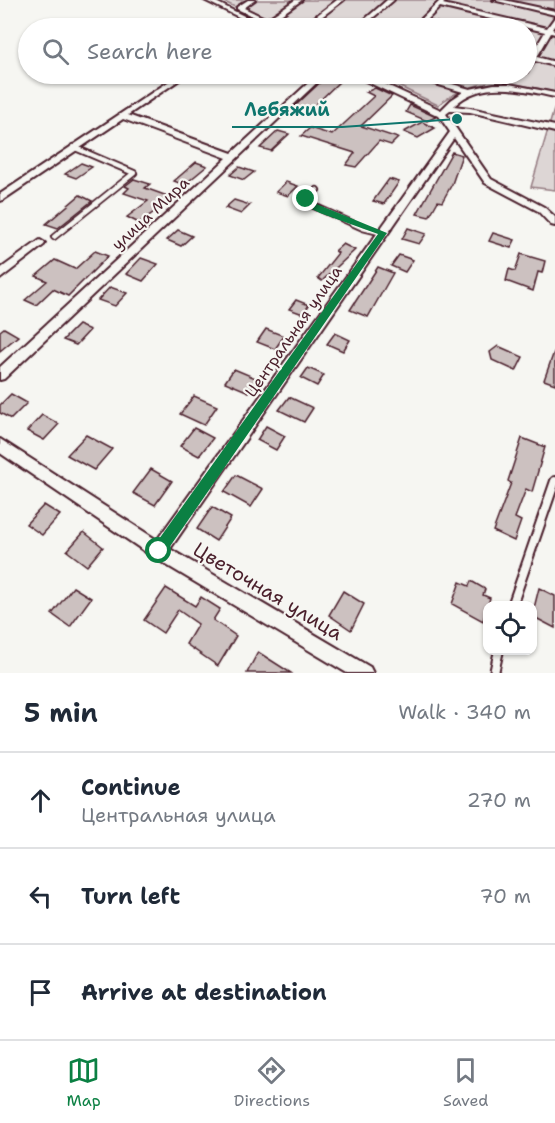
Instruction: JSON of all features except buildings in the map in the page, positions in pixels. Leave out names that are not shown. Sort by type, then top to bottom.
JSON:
[{"type":"street","points":[[207,0],[245,18]]},
{"type":"street","points":[[230,11],[252,0]]},
{"type":"street","points":[[276,18],[298,0]]},
{"type":"street","points":[[317,18],[341,0]]},
{"type":"street","points":[[370,18],[391,0]]},
{"type":"street","points":[[496,0],[555,13]]},
{"type":"street","points":[[425,18],[441,2],[502,18]]},
{"type":"street","points":[[239,8],[253,18]]},
{"type":"street","points":[[538,49],[552,31],[555,19]]},
{"type":"street","points":[[537,27],[552,31]]},
{"type":"street","points":[[537,59],[555,64]]},
{"type":"street","points":[[0,198],[169,84]]},
{"type":"street","name":"улица Мира","points":[[0,375],[231,156],[311,84]]},
{"type":"street","points":[[383,84],[444,111],[470,110],[555,129]]},
{"type":"street","points":[[444,84],[471,92]]},
{"type":"street","points":[[444,111],[460,96],[509,84],[555,95]]},
{"type":"street","points":[[444,111],[488,181],[540,209],[555,223]]},
{"type":"street","points":[[122,116],[231,156]]},
{"type":"street","name":"Центральная улица","points":[[159,551],[455,130]]},
{"type":"street","points":[[0,275],[40,243]]},
{"type":"street","name":"Цветочная улица","points":[[0,445],[159,551],[364,673]]},
{"type":"lane","points":[[54,237],[134,173],[74,147]]},
{"type":"lane","points":[[317,190],[305,202],[363,228],[383,233]]},
{"type":"lane","points":[[514,601],[555,481]]},
{"type":"lane","points":[[494,673],[498,655]]},
{"type":"shaded area","points":[[220,0],[555,0],[555,92],[516,84],[537,84],[537,18],[259,18]]},
{"type":"shaded area","points":[[394,84],[481,84],[467,88],[438,105]]},
{"type":"shaded area","points":[[555,106],[555,190],[531,187]]},
{"type":"place","name":"Лебяжий","points":[[457,119]]},
{"type":"route","points":[[159,551],[383,233],[363,228],[322,211],[305,202],[306,199]]}]
